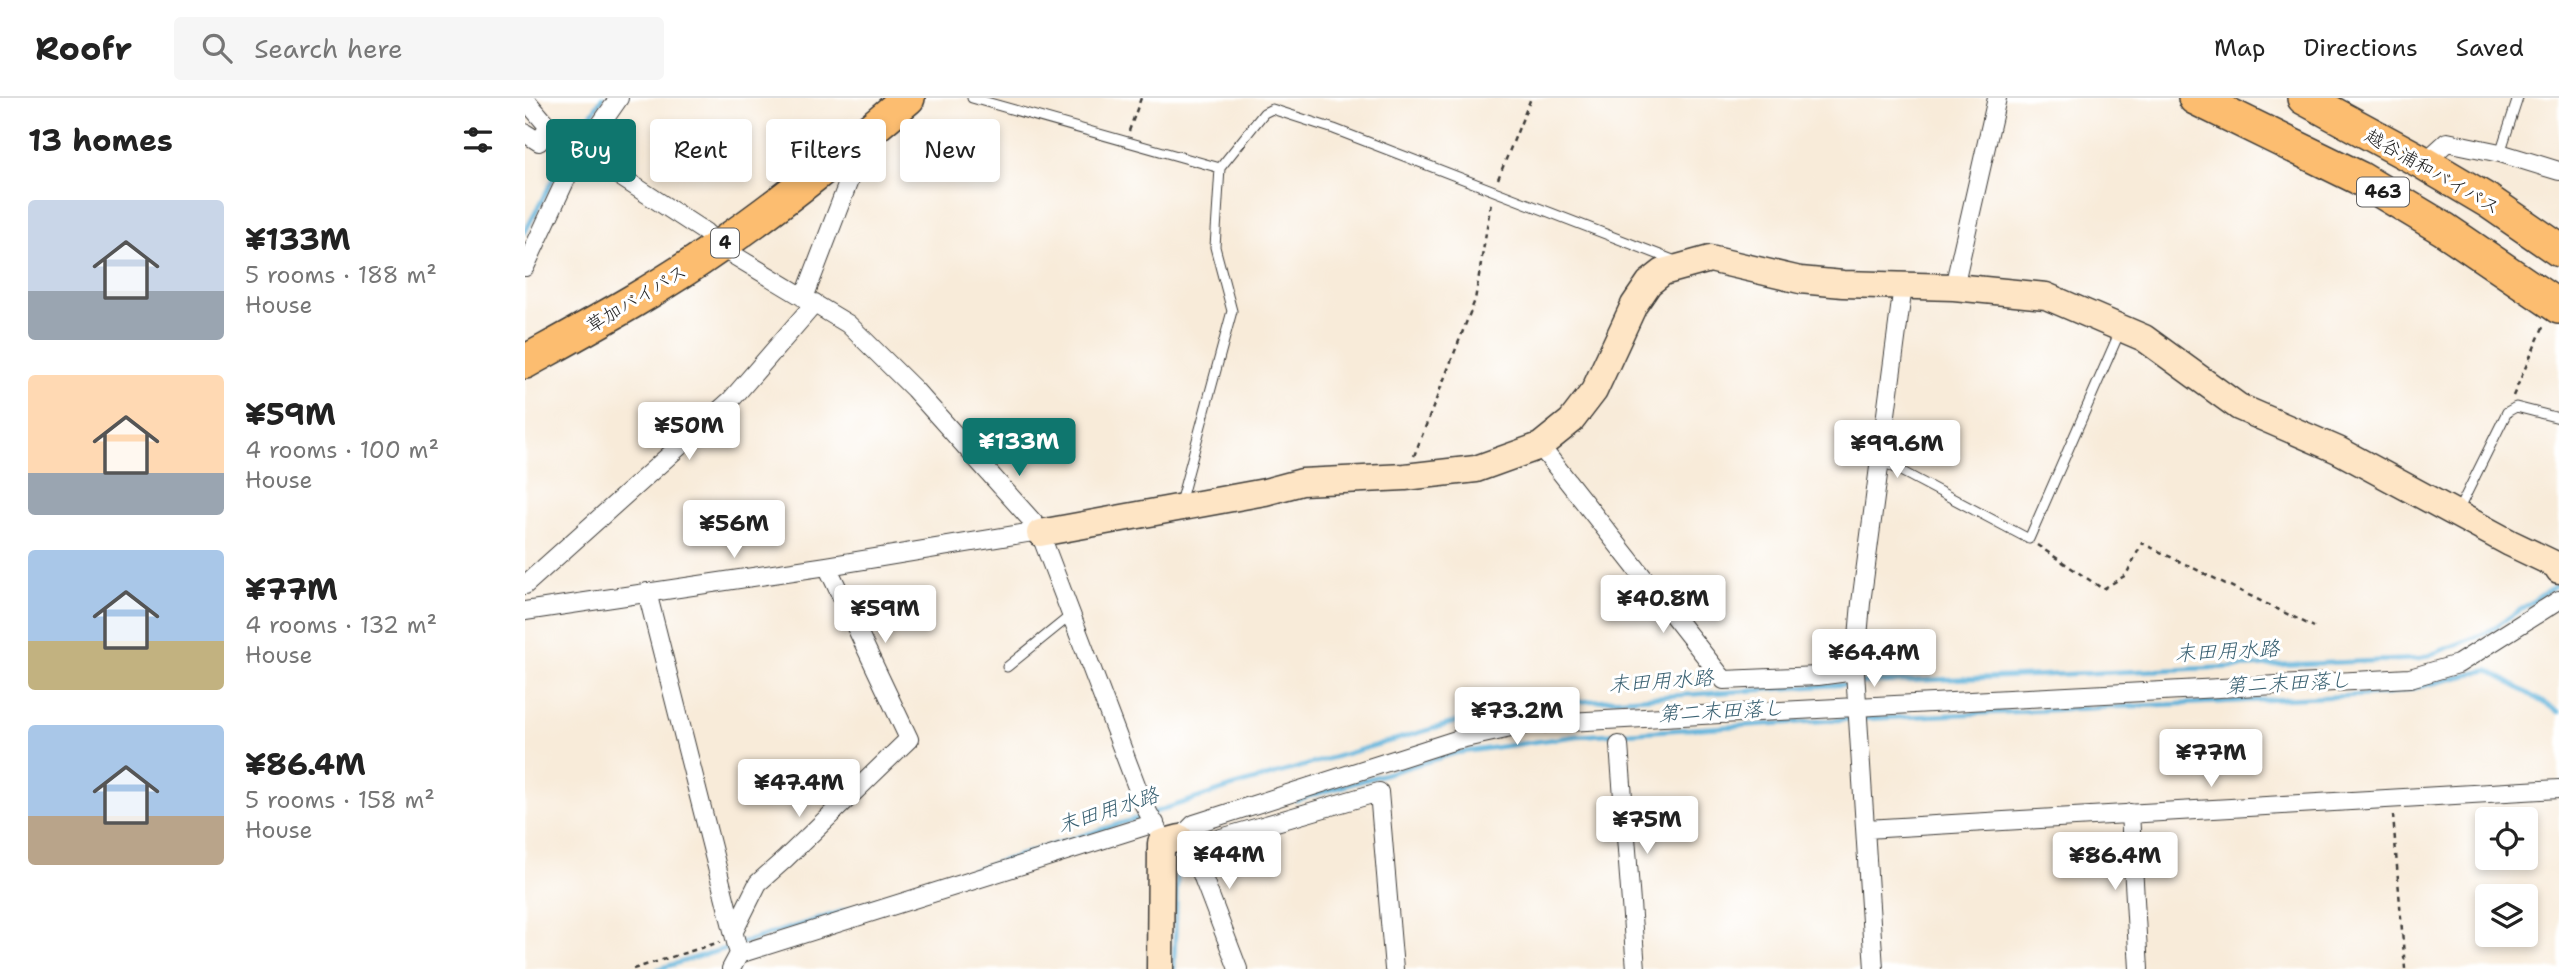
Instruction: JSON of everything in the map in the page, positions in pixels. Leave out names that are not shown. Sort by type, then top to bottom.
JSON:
[{"type":"highway","name":"草加バイパス","points":[[525,362],[629,304],[712,239],[876,98]]},
{"type":"highway","name":"草加バイパス","points":[[883,119],[908,98]]},
{"type":"highway","name":"463","points":[[2195,98],[2359,178],[2444,229],[2556,305]]},
{"type":"highway","points":[[2228,98],[2265,120],[2274,136]]},
{"type":"highway","name":"越谷浦和バイパス","points":[[2304,98],[2488,201],[2559,250]]},
{"type":"highway","name":"草加バイパス","points":[[525,341],[712,239],[798,182]]},
{"type":"street","points":[[604,119],[619,98]]},
{"type":"street","points":[[1954,287],[1997,98]]},
{"type":"street","points":[[525,99],[546,124]]},
{"type":"street","points":[[525,134],[539,142],[546,138]]},
{"type":"street","points":[[2424,163],[2447,142],[2500,153],[2559,171]]},
{"type":"street","points":[[525,267],[566,182]]},
{"type":"street","points":[[626,182],[848,324],[913,389],[1040,532],[1143,803],[1172,840],[1238,969]]},
{"type":"street","points":[[525,585],[731,400],[810,300],[850,182]]},
{"type":"street","points":[[525,611],[1179,509],[1302,482],[1405,477],[1476,469],[1539,446],[1571,421],[1594,391],[1639,295],[1663,272],[1710,259],[1800,280],[1954,287],[2046,296],[2144,338],[2239,407],[2338,450],[2556,565],[2559,570]]},
{"type":"street","points":[[1874,969],[1855,671],[1903,286]]},
{"type":"street","points":[[1539,446],[1724,680],[1818,676],[1855,671]]},
{"type":"street","points":[[735,948],[758,883],[909,739],[827,566]]},
{"type":"street","points":[[647,592],[735,948]]},
{"type":"street","points":[[1160,969],[1172,840],[1194,824],[1456,740],[1529,724],[1857,709],[2410,678],[2458,664],[2559,600]]},
{"type":"street","points":[[1619,745],[1636,969]]},
{"type":"street","points":[[1865,829],[2559,789]]},
{"type":"street","points":[[735,948],[1172,840],[1204,843],[1379,792],[1394,969]]},
{"type":"street","points":[[2130,813],[2139,969]]},
{"type":"lane","points":[[972,98],[1220,168]]},
{"type":"lane","points":[[2500,153],[2518,98]]},
{"type":"lane","points":[[1179,509],[1232,311],[1215,247],[1220,168],[1264,113],[1272,109],[1334,129],[1686,265]]},
{"type":"lane","points":[[1880,460],[2029,539],[2122,328]]},
{"type":"lane","points":[[2457,514],[2507,412],[2516,407],[2559,418]]},
{"type":"lane","points":[[1007,667],[1070,616]]},
{"type":"path","points":[[1125,142],[1141,98]]},
{"type":"path","points":[[1405,477],[1475,300],[1493,189],[1531,98]]},
{"type":"path","points":[[2507,412],[2556,305]]},
{"type":"path","points":[[2029,539],[2103,589],[2126,575],[2142,543],[2314,627]]},
{"type":"path","points":[[2392,797],[2406,969]]},
{"type":"path","points":[[633,969],[735,948]]},
{"type":"waterway","points":[[588,119],[602,98]]},
{"type":"waterway","points":[[525,232],[552,182]]},
{"type":"waterway","name":"末田用水路","points":[[1860,683],[2419,659],[2486,633],[2559,583]]},
{"type":"waterway","name":"第二末田落し","points":[[1862,719],[2389,694],[2488,670],[2559,712]]},
{"type":"waterway","name":"末田用水路","points":[[1152,813],[1231,787],[1501,709],[1852,684]]},
{"type":"waterway","name":"第二末田落し","points":[[1296,800],[1456,753],[1576,736],[1853,719]]},
{"type":"waterway","name":"末田用水路","points":[[742,943],[1144,816]]},
{"type":"waterway","name":"第二末田落し","points":[[1174,969],[1178,854],[1182,849]]},
{"type":"waterway","name":"末田用水路","points":[[658,969],[734,946]]}]
